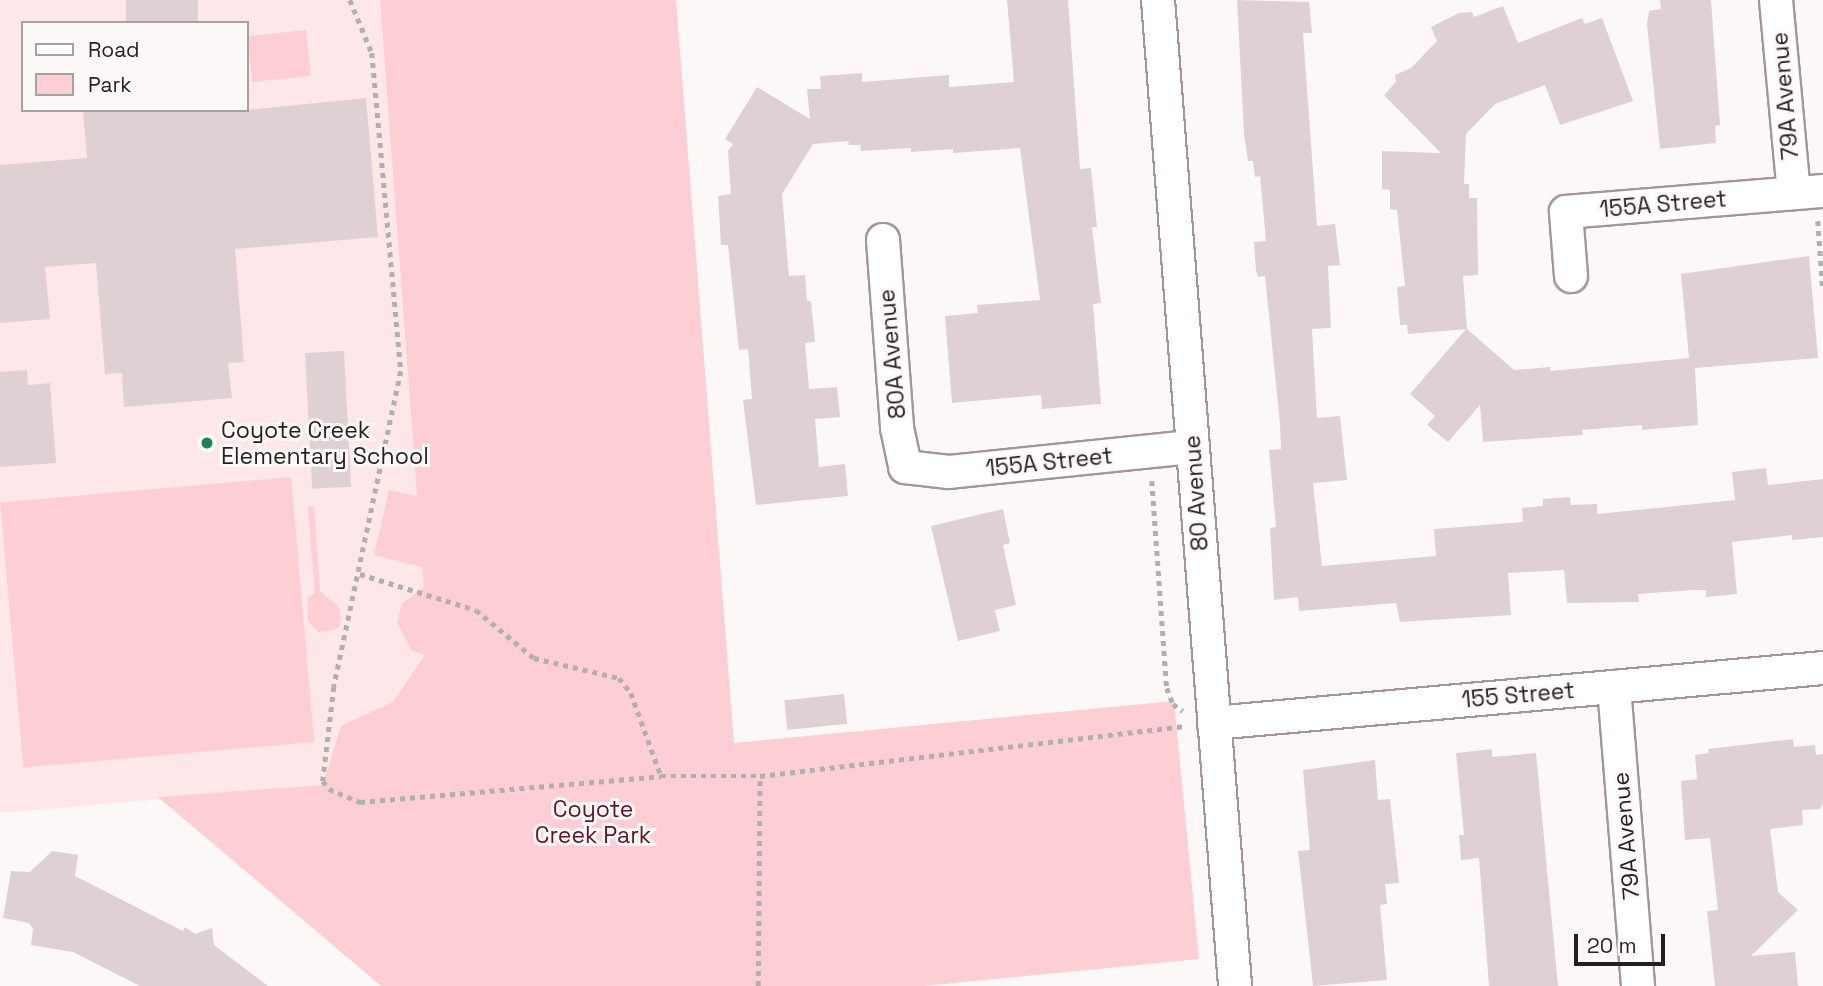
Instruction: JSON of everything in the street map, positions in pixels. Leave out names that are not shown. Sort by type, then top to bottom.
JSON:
[{"type":"street","name":"80 Avenue","points":[[1158,0],[1192,447],[1200,718],[1235,986]]},
{"type":"street","name":"79A Avenue","points":[[1776,0],[1812,199]]},
{"type":"street","name":"155A Street","points":[[1571,276],[1566,212],[1812,199]]},
{"type":"street","name":"80A Avenue","points":[[883,240],[897,428],[905,467]]},
{"type":"street","name":"155A Street","points":[[905,467],[949,472],[1192,447]]},
{"type":"street","name":"155 Street","points":[[1200,718],[1614,687],[1823,668]]},
{"type":"street","name":"79A Avenue","points":[[1614,687],[1638,986]]},
{"type":"path","points":[[350,0],[372,53],[401,372],[334,687],[323,781],[337,796],[360,802],[661,776],[760,776],[1200,718]]},
{"type":"path","points":[[1812,199],[1823,290]]},
{"type":"path","points":[[1151,470],[1167,688],[1173,704],[1200,718]]},
{"type":"path","points":[[360,574],[477,610],[534,657],[619,678],[631,693],[661,776]]},
{"type":"path","points":[[758,986],[760,776]]},
{"type":"shaded area","name":"Coyote Creek Elementary School","points":[[0,0],[380,0],[438,776],[0,813]]},
{"type":"green space","name":"Coyote Creek Park","points":[[380,0],[676,0],[734,743],[1174,701],[1199,959],[923,986],[381,986],[158,797],[323,785],[341,726],[393,702],[425,655],[411,650],[397,623],[402,604],[424,586],[422,567],[374,555],[389,490],[417,496]]},
{"type":"green space","points":[[306,30],[311,76],[252,82],[248,36]]},
{"type":"green space","points":[[291,477],[314,742],[23,767],[0,502]]},
{"type":"green space","points":[[314,506],[320,591],[339,607],[341,619],[339,627],[318,632],[308,621],[308,597],[315,593],[308,507]]},
{"type":"building","points":[[126,0],[198,0],[198,21],[126,21]]},
{"type":"building","points":[[1007,0],[1068,0],[1080,169],[1091,168],[1097,227],[1092,227],[1101,303],[1093,304],[1101,404],[1042,409],[1041,395],[952,403],[945,316],[978,313],[977,305],[1040,300],[1020,148],[953,153],[953,149],[911,152],[911,148],[861,151],[860,145],[849,145],[848,141],[813,144],[782,194],[789,276],[805,275],[807,301],[811,301],[815,342],[805,343],[809,389],[837,387],[840,417],[815,419],[819,467],[845,464],[848,496],[756,505],[743,400],[752,399],[748,349],[739,350],[728,245],[721,245],[718,196],[731,194],[728,151],[733,144],[725,139],[757,87],[810,119],[807,89],[821,89],[820,76],[862,73],[862,82],[949,75],[949,87],[1014,82]]},
{"type":"building","points":[[1237,0],[1309,2],[1312,33],[1303,33],[1317,226],[1335,224],[1340,265],[1328,266],[1331,328],[1312,329],[1317,418],[1340,416],[1347,480],[1313,483],[1322,566],[1436,556],[1434,529],[1523,522],[1522,508],[1543,506],[1543,499],[1570,497],[1571,505],[1597,504],[1597,514],[1735,500],[1732,472],[1766,468],[1768,485],[1823,479],[1823,537],[1792,540],[1792,535],[1732,542],[1737,594],[1706,597],[1706,590],[1694,590],[1638,594],[1639,602],[1567,603],[1564,570],[1508,573],[1511,615],[1400,622],[1396,603],[1299,611],[1298,597],[1274,600],[1270,528],[1276,527],[1269,450],[1281,449],[1280,424],[1265,276],[1258,277],[1256,271],[1254,242],[1266,241],[1260,176],[1255,177],[1253,161],[1248,161],[1244,134]]},
{"type":"building","points":[[1660,0],[1711,0],[1720,125],[1715,126],[1716,143],[1660,149],[1647,24],[1649,11],[1661,9]]},
{"type":"building","points":[[1503,6],[1518,43],[1582,18],[1585,24],[1602,18],[1633,101],[1560,125],[1545,85],[1495,104],[1466,134],[1464,184],[1469,184],[1469,198],[1477,198],[1478,275],[1463,276],[1467,329],[1514,370],[1550,367],[1550,371],[1689,358],[1681,274],[1809,256],[1818,358],[1695,368],[1698,425],[1642,430],[1642,425],[1582,430],[1583,435],[1483,442],[1480,405],[1448,442],[1427,425],[1435,416],[1410,394],[1466,329],[1408,334],[1407,325],[1400,325],[1397,287],[1405,286],[1397,210],[1390,209],[1390,190],[1382,189],[1382,151],[1441,153],[1384,95],[1396,82],[1395,75],[1411,68],[1437,41],[1431,27],[1459,13],[1472,12],[1474,17]]},
{"type":"building","points":[[366,98],[378,237],[235,249],[244,362],[228,363],[232,398],[124,407],[122,373],[105,374],[96,263],[45,267],[50,319],[0,323],[0,165],[87,158],[83,112],[248,112]]},
{"type":"building","points":[[344,351],[351,487],[312,489],[305,353]]},
{"type":"building","points":[[27,370],[28,385],[50,383],[56,463],[0,467],[0,372]]},
{"type":"building","points":[[1003,509],[1010,543],[1003,545],[1016,605],[995,610],[1000,631],[958,641],[931,526]]},
{"type":"building","points":[[844,694],[847,724],[787,730],[784,700]]},
{"type":"building","points":[[1793,739],[1794,747],[1815,745],[1816,755],[1823,754],[1823,803],[1820,809],[1802,810],[1803,825],[1770,829],[1778,892],[1798,910],[1751,956],[1795,952],[1798,986],[1715,986],[1707,911],[1718,910],[1710,838],[1685,840],[1681,781],[1697,779],[1695,755],[1709,753],[1708,749]]},
{"type":"building","points":[[1492,749],[1492,757],[1536,753],[1558,986],[1489,986],[1479,858],[1461,860],[1459,835],[1464,835],[1456,753]]},
{"type":"building","points":[[1375,760],[1378,800],[1390,799],[1399,883],[1385,884],[1387,904],[1380,905],[1387,980],[1313,986],[1298,851],[1310,850],[1303,770]]},
{"type":"building","points":[[52,851],[78,855],[75,876],[183,931],[185,927],[195,934],[212,928],[214,945],[268,986],[140,986],[73,952],[31,945],[33,929],[29,923],[3,918],[11,871],[30,872]]},
{"type":"place","name":"Coyote Creek Elementary School","points":[[207,443]]}]
